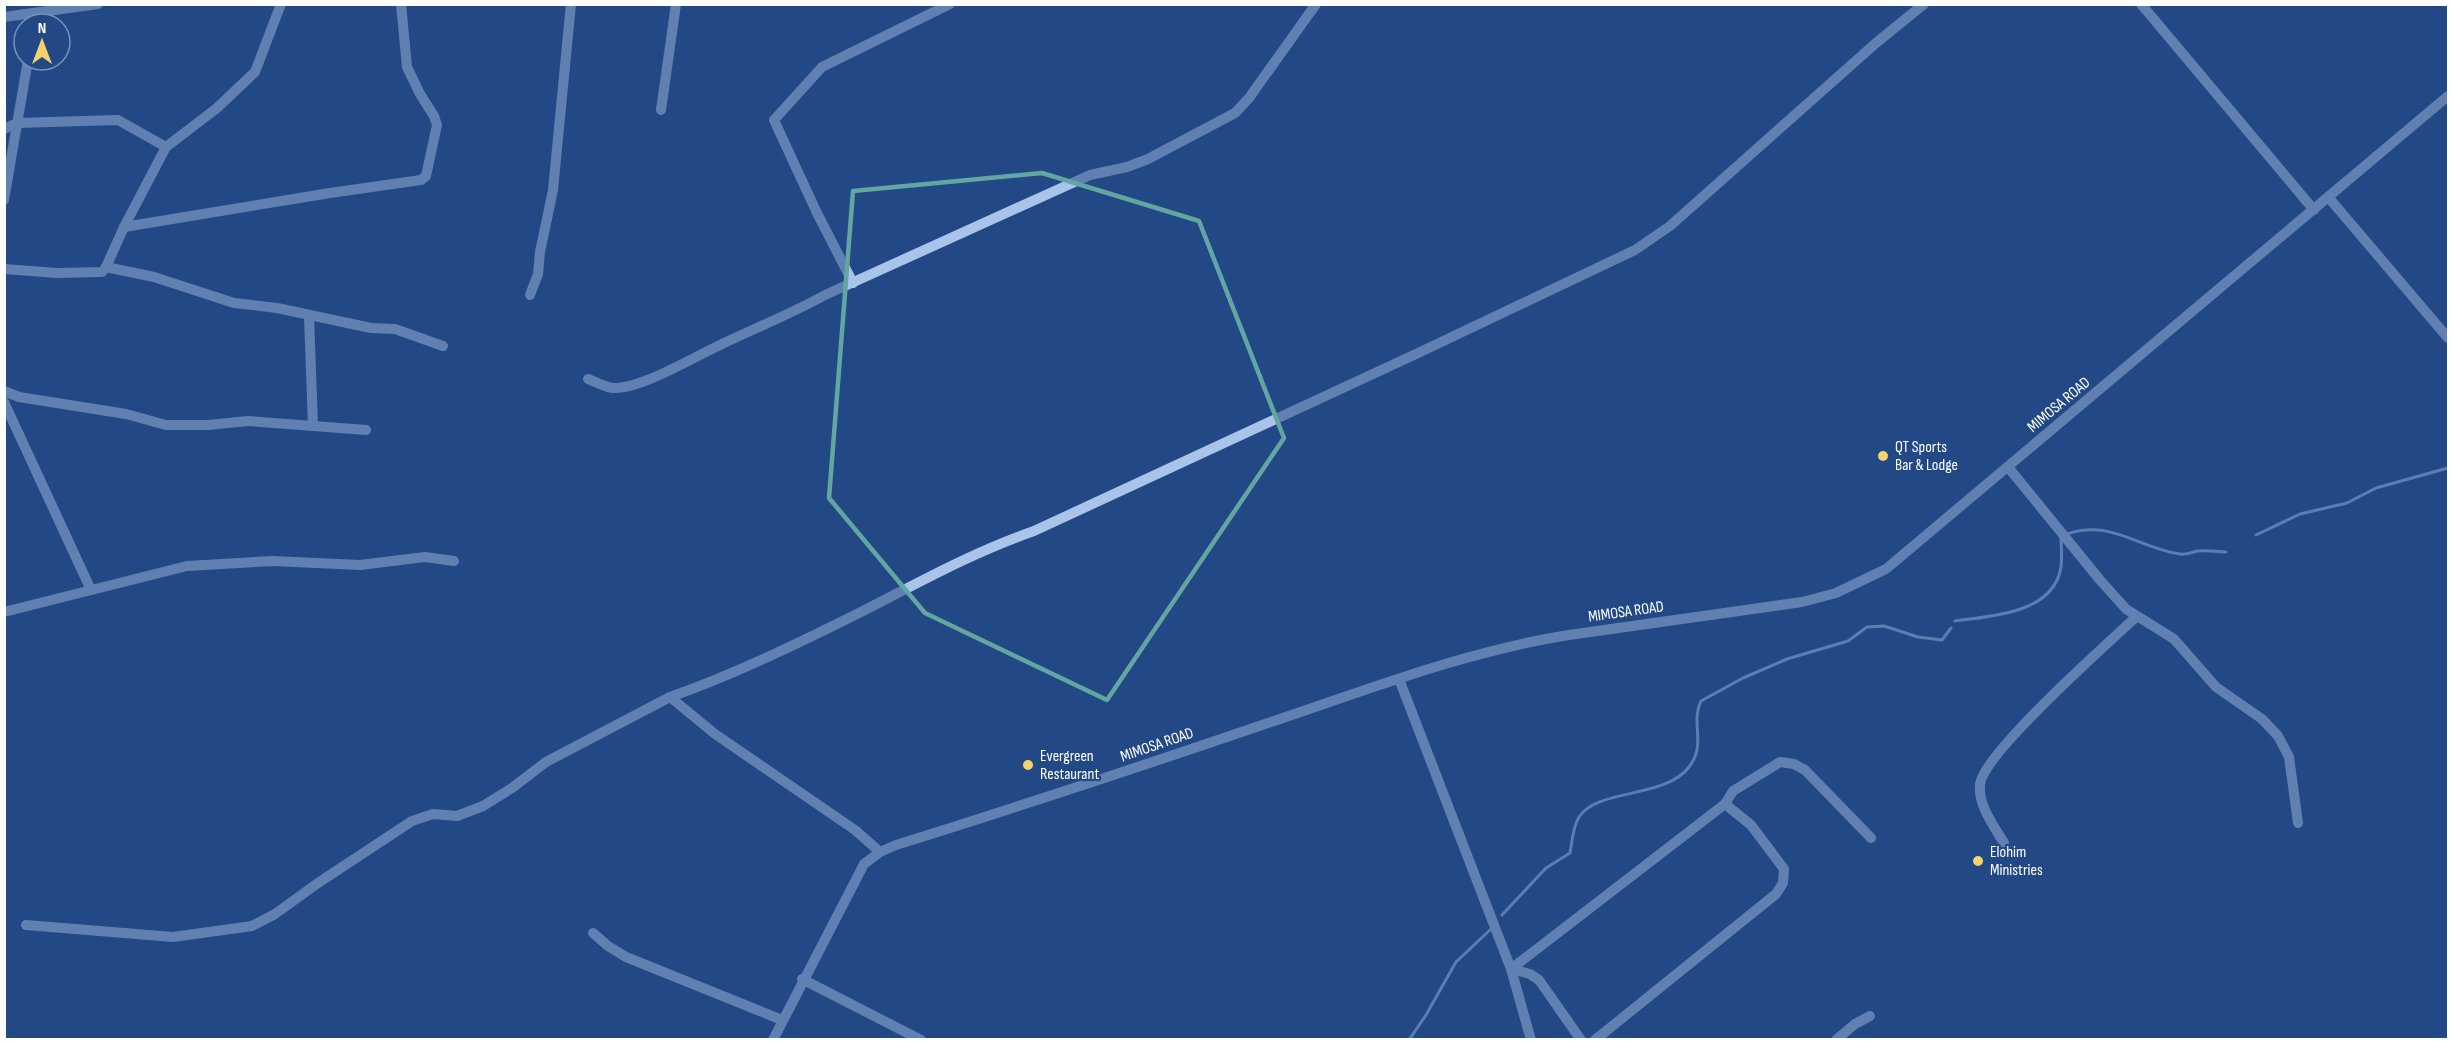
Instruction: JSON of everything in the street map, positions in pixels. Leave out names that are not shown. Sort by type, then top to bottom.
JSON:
[{"type":"street","points":[[55,12],[72,6],[98,4]]},
{"type":"street","points":[[4,269],[102,272],[166,147],[217,108],[255,72],[281,4]]},
{"type":"street","points":[[124,226],[421,180],[426,176],[437,125],[407,67],[401,4]]},
{"type":"street","points":[[530,295],[538,274],[540,252],[553,189],[571,4]]},
{"type":"street","points":[[661,110],[676,4]]},
{"type":"street","points":[[853,283],[817,213],[774,120],[822,67],[950,4]]},
{"type":"street","points":[[588,379],[613,388],[632,386],[650,379],[1090,174],[1127,167],[1148,159],[1235,113],[1249,98],[1316,4]]},
{"type":"street","points":[[26,925],[173,937],[252,926],[275,915],[318,883],[412,821],[433,814],[457,816],[483,806],[512,788],[546,762],[670,697],[771,654],[964,559],[1001,542],[1034,531],[1635,250],[1670,226],[1876,43],[1924,4]]},
{"type":"street","points":[[2141,4],[2314,210]]},
{"type":"street","points":[[4,200],[26,72]]},
{"type":"street","name":"MIMOSA ROAD","points":[[772,1040],[864,864],[880,852],[896,845],[1077,789],[1398,679],[1530,641],[1767,609],[1836,593],[1886,569],[2448,96]]},
{"type":"street","points":[[4,129],[17,123],[118,120],[166,147]]},
{"type":"street","points":[[2328,198],[2448,338]]},
{"type":"street","points":[[106,267],[154,277],[234,303],[266,306],[371,328],[395,329],[443,346]]},
{"type":"street","points":[[309,316],[314,426]]},
{"type":"street","points":[[4,391],[19,397],[126,414],[166,425],[199,426],[248,421],[366,430]]},
{"type":"street","points":[[4,402],[91,590]]},
{"type":"street","points":[[2008,467],[2100,580],[2136,617],[2174,639],[2216,687],[2262,719],[2278,736],[2289,757],[2298,823]]},
{"type":"street","points":[[4,612],[187,566],[233,562],[298,561],[360,565],[425,557],[454,561]]},
{"type":"street","points":[[2004,843],[1982,803],[1980,783],[1984,771],[2017,730],[2136,617]]},
{"type":"street","points":[[1398,679],[1511,969],[1531,1040]]},
{"type":"street","points":[[670,697],[715,734],[855,830],[880,852]]},
{"type":"street","points":[[1511,969],[1725,804],[1733,791],[1780,762],[1794,764],[1804,770],[1871,838]]},
{"type":"street","points":[[1595,1040],[1776,894],[1782,883],[1784,869],[1751,825],[1725,804]]},
{"type":"street","points":[[592,933],[626,957],[782,1020]]},
{"type":"street","points":[[1511,969],[1530,974],[1539,980],[1581,1040]]},
{"type":"street","points":[[802,979],[921,1040]]},
{"type":"street","points":[[1836,1040],[1855,1024],[1870,1016]]},
{"type":"highlighted area","points":[[1042,173],[1199,221],[1284,438],[1107,700],[925,613],[829,498],[853,191]]},
{"type":"waterway","points":[[2256,535],[2300,514],[2347,503],[2376,488],[2448,468]]},
{"type":"waterway","points":[[2067,534],[2083,530],[2097,530],[2111,532],[2180,554],[2196,551],[2226,552]]},
{"type":"waterway","points":[[1955,621],[2016,610],[2044,597],[2054,586],[2060,572],[2061,538]]},
{"type":"waterway","points":[[1502,915],[1546,868],[1570,853],[1577,821],[1588,808],[1601,801],[1664,784],[1678,777],[1689,767],[1697,750],[1697,717],[1701,701],[1743,678],[1787,659],[1848,641],[1867,627],[1884,626],[1918,637],[1942,640],[1951,628]]},
{"type":"waterway","points":[[1409,1040],[1456,962],[1491,929]]},
{"type":"place","name":"QT Sports Bar & Lodge","points":[[1883,456]]},
{"type":"place","name":"Evergreen Restaurant","points":[[1028,765]]},
{"type":"place","name":"Elohim Ministries","points":[[1978,861]]}]
